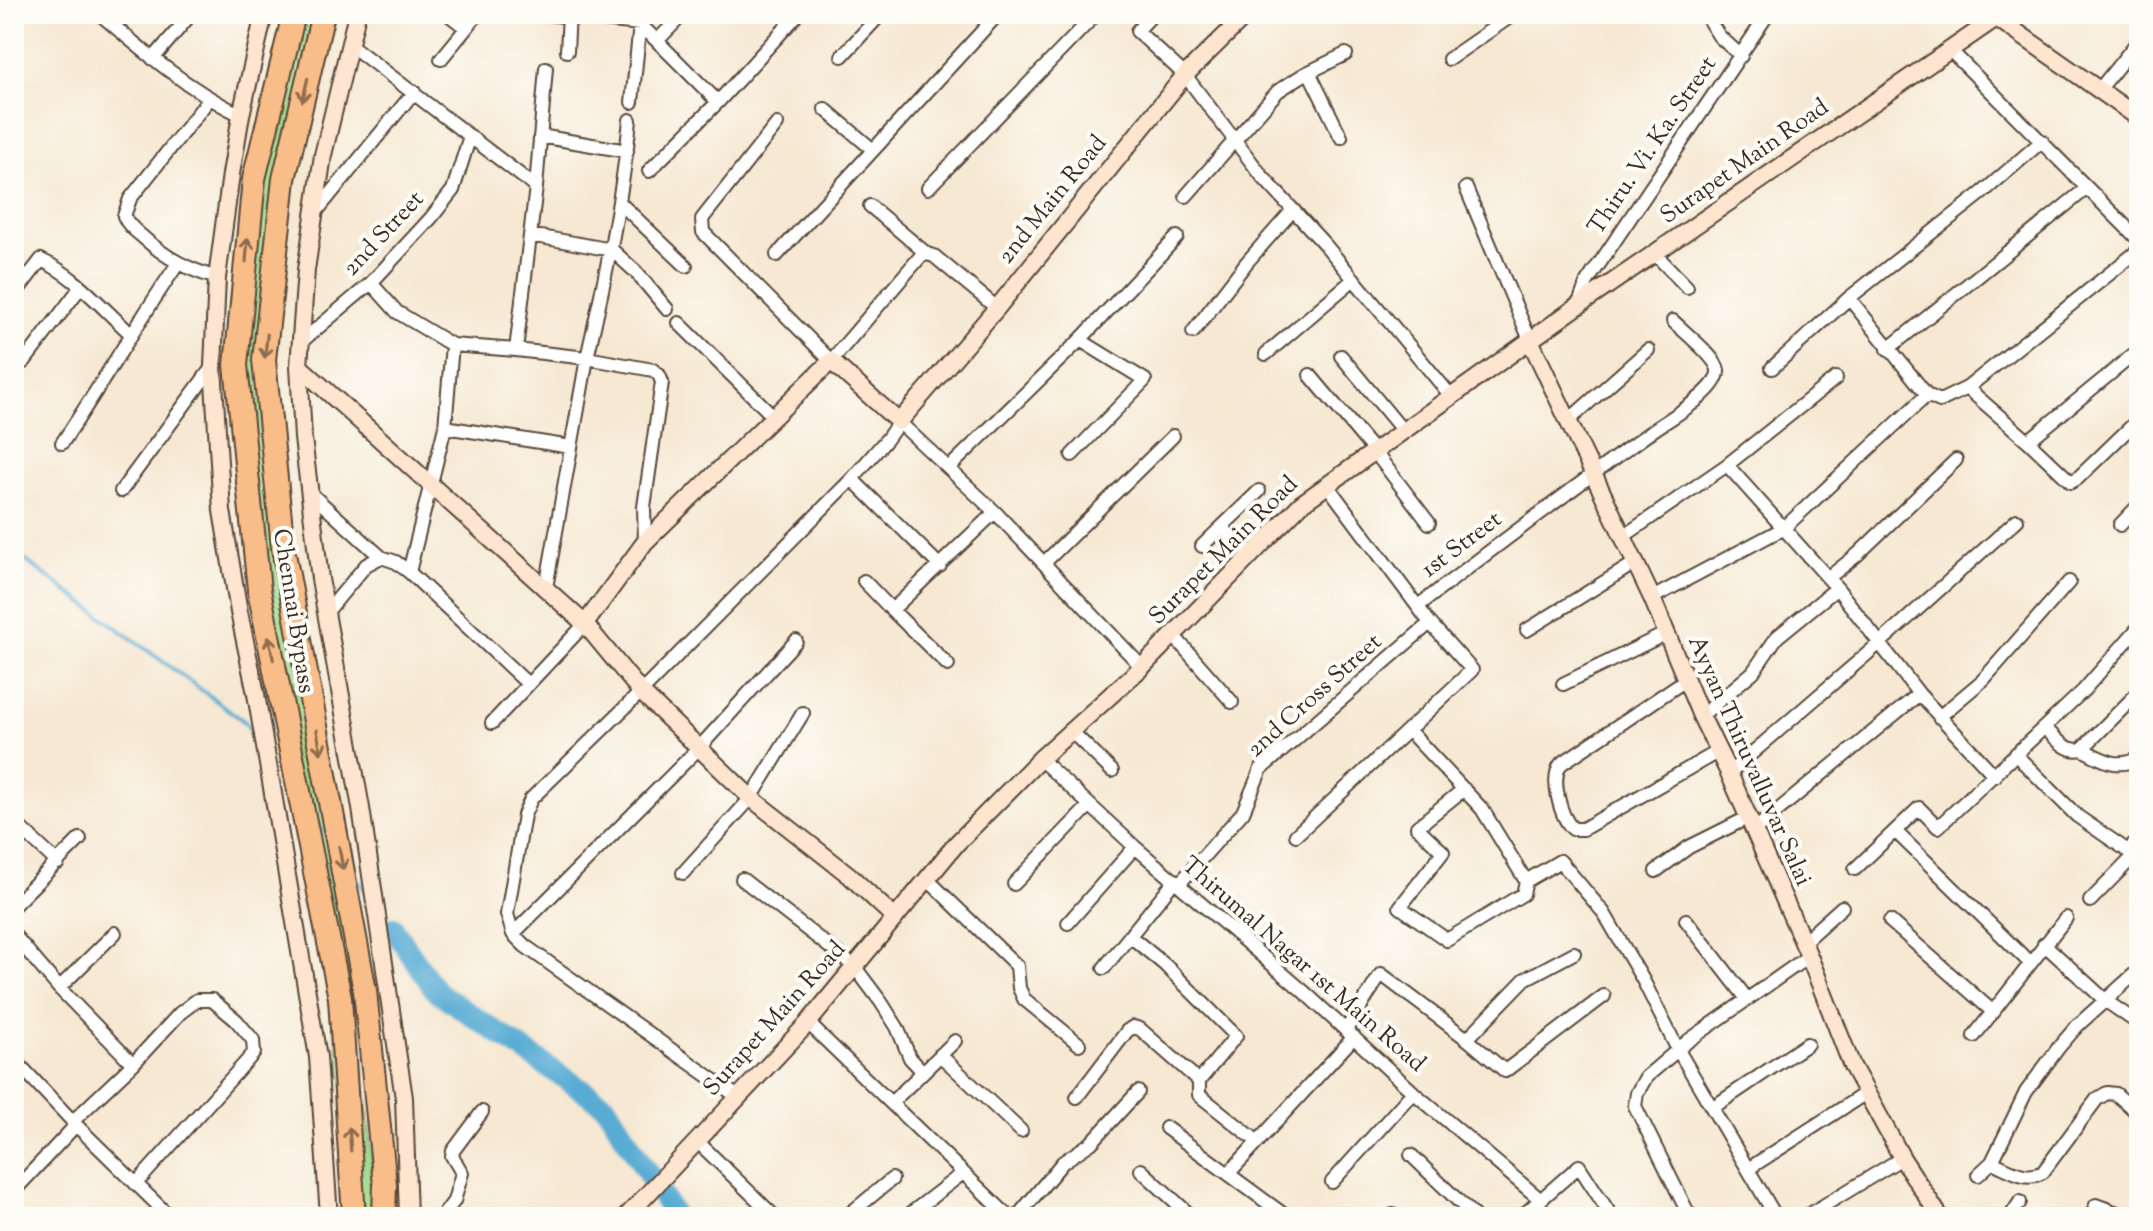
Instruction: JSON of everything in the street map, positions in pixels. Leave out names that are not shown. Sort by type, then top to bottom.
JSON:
[{"type":"highway","name":"Chennai Bypass","points":[[294,14],[254,179],[236,365],[259,590],[340,998],[354,1217]]},
{"type":"highway","name":"Chennai Bypass","points":[[323,14],[284,179],[264,360],[283,548],[365,991],[385,1185],[384,1217]]},
{"type":"street","points":[[100,14],[153,59],[241,115]]},
{"type":"street","points":[[153,59],[191,14]]},
{"type":"street","points":[[264,14],[241,115],[217,278],[213,366],[222,511],[318,1057],[329,1217]]},
{"type":"street","points":[[357,14],[323,155],[306,270],[299,366],[303,438],[326,613],[361,808],[404,1098],[408,1217]]},
{"type":"street","points":[[448,14],[466,28]]},
{"type":"street","points":[[441,59],[478,14]]},
{"type":"street","points":[[546,14],[641,19]]},
{"type":"street","points":[[657,41],[683,14]]},
{"type":"street","points":[[649,171],[718,102],[798,14]]},
{"type":"street","points":[[842,56],[881,14]]},
{"type":"street","points":[[777,255],[998,14]]},
{"type":"street","points":[[928,188],[1096,14]]},
{"type":"street","points":[[1153,14],[1137,31],[1185,75],[1262,176],[1354,279],[1451,396]]},
{"type":"street","name":"2nd Main Road","points":[[899,422],[997,308],[1185,75],[1251,14]]},
{"type":"street","points":[[1449,59],[1514,14]]},
{"type":"street","points":[[1705,14],[1719,36],[1741,56]]},
{"type":"street","name":"Thiru. Vi. Ka. Street","points":[[1578,306],[1587,282],[1768,14]]},
{"type":"street","points":[[567,51],[569,16]]},
{"type":"street","points":[[1996,16],[2139,118]]},
{"type":"street","name":"Surapet Main Road","points":[[626,1217],[808,1023],[957,843],[1040,759],[1142,667],[1301,504],[1578,306],[1996,16]]},
{"type":"street","points":[[641,19],[657,41],[718,102]]},
{"type":"street","points":[[632,102],[641,19]]},
{"type":"street","points":[[2099,90],[2139,40]]},
{"type":"street","points":[[349,44],[536,187]]},
{"type":"street","points":[[1950,50],[2139,240]]},
{"type":"street","points":[[1186,196],[1278,91],[1346,54]]},
{"type":"street","points":[[516,350],[536,187],[546,68]]},
{"type":"street","points":[[1309,72],[1341,137]]},
{"type":"street","points":[[314,215],[414,92]]},
{"type":"street","points":[[210,98],[124,209],[127,224],[177,265],[217,278]]},
{"type":"street","points":[[825,109],[872,149]]},
{"type":"street","points":[[546,588],[587,358],[612,250],[630,120]]},
{"type":"street","points":[[777,124],[702,219],[703,232],[831,361],[995,512],[1142,667]]},
{"type":"street","name":"2nd Street","points":[[301,342],[371,283],[431,218],[453,190],[470,136]]},
{"type":"street","points":[[540,136],[627,151]]},
{"type":"street","points":[[1772,368],[1849,298],[1982,193],[2042,141]]},
{"type":"street","points":[[1466,188],[1530,340]]},
{"type":"street","points":[[1888,349],[2087,188]]},
{"type":"street","points":[[620,203],[686,266]]},
{"type":"street","points":[[870,206],[997,308]]},
{"type":"street","points":[[1193,332],[1247,262],[1293,210]]},
{"type":"street","points":[[530,235],[612,250],[636,272],[667,309]]},
{"type":"street","points":[[949,468],[1080,340],[1177,237]]},
{"type":"street","points":[[1849,298],[1927,395],[1940,401],[1967,388],[2139,250]]},
{"type":"street","points":[[492,723],[585,624],[645,542],[831,361],[920,257],[927,254]]},
{"type":"street","points":[[1655,254],[1687,287]]},
{"type":"street","points":[[14,295],[41,260],[51,264],[130,333]]},
{"type":"street","points":[[62,443],[130,333],[177,265]]},
{"type":"street","points":[[1266,354],[1354,279]]},
{"type":"street","points":[[371,283],[397,312],[452,345],[587,358],[653,370],[659,375],[662,382],[644,507],[645,542]]},
{"type":"street","points":[[24,362],[80,288]]},
{"type":"street","name":"1st Street","points":[[1409,731],[1472,670],[1418,606],[1593,473],[1686,408],[1717,377],[1718,369],[1712,359],[1673,321]]},
{"type":"street","points":[[679,323],[774,417]]},
{"type":"street","points":[[1072,455],[1145,380],[1080,340]]},
{"type":"street","name":"Ayyan Thiruvalluvar Salai","points":[[1530,340],[1652,598],[1701,716],[1806,949],[1852,1066],[1902,1158],[1940,1217]]},
{"type":"street","points":[[409,572],[445,427],[452,345]]},
{"type":"street","points":[[1568,421],[1648,350]]},
{"type":"street","points":[[2028,441],[2139,350]]},
{"type":"street","points":[[1341,356],[1403,431]]},
{"type":"street","points":[[121,491],[213,366]]},
{"type":"street","points":[[299,366],[585,624],[641,692],[698,749],[751,798],[857,882],[895,918]]},
{"type":"street","points":[[1310,375],[1429,523]]},
{"type":"street","points":[[1624,536],[1727,465],[1836,378]]},
{"type":"street","points":[[1967,388],[2071,482],[2139,419]]},
{"type":"street","points":[[1652,598],[1784,528],[1927,395]]},
{"type":"street","points":[[738,1097],[525,946],[513,934],[507,914],[524,815],[531,799],[852,479],[899,422]]},
{"type":"street","points":[[445,427],[571,447]]},
{"type":"street","points":[[1044,563],[1173,436]]},
{"type":"street","points":[[1701,716],[1753,672],[1777,637],[1956,460]]},
{"type":"street","points":[[1727,465],[1833,583],[1919,694],[1995,776]]},
{"type":"street","points":[[852,479],[940,566]]},
{"type":"street","points":[[1327,485],[1418,606]]},
{"type":"street","points":[[1202,546],[1259,491]]},
{"type":"street","points":[[310,493],[381,557],[396,562],[409,572],[528,684]]},
{"type":"street","points":[[2120,525],[2139,505]]},
{"type":"street","points":[[892,610],[995,512]]},
{"type":"street","points":[[1729,773],[2017,520]]},
{"type":"street","points":[[1222,527],[1251,555]]},
{"type":"street","points":[[326,613],[366,565],[381,557]]},
{"type":"street","points":[[1527,630],[1635,563]]},
{"type":"street","points":[[864,581],[948,665]]},
{"type":"street","points":[[1939,717],[1983,680],[2069,582]]},
{"type":"street","name":"2nd Cross Street","points":[[1104,968],[1177,882],[1243,812],[1261,769],[1430,623]]},
{"type":"street","points":[[1855,869],[1919,808],[1938,827],[2083,691],[2139,627]]},
{"type":"street","points":[[1563,684],[1667,633]]},
{"type":"street","points":[[1173,635],[1232,702]]},
{"type":"street","points":[[513,934],[698,749],[796,641]]},
{"type":"street","points":[[1687,679],[1561,764],[1555,779],[1566,823],[1573,829],[1583,829],[1719,751]]},
{"type":"street","points":[[2045,728],[2066,747],[2074,751],[2082,749],[2139,692]]},
{"type":"street","points":[[1656,871],[1689,847],[1750,825],[1919,694]]},
{"type":"street","points":[[683,873],[751,798],[803,713]]},
{"type":"street","points":[[1296,835],[1409,731],[1464,789],[1482,809],[1526,881],[1523,894],[1447,940],[1400,907],[1443,852],[1417,827],[1464,789]]},
{"type":"street","points":[[1072,732],[1112,771]]},
{"type":"street","points":[[2082,749],[2118,765],[2131,763],[2139,757]]},
{"type":"street","points":[[2016,755],[2077,816],[2134,855]]},
{"type":"street","name":"Thirumal Nagar 1st Main Road","points":[[1040,759],[1413,1092],[1541,1200]]},
{"type":"street","points":[[1014,884],[1090,805]]},
{"type":"street","points":[[14,822],[58,863]]},
{"type":"street","points":[[1895,831],[2030,963]]},
{"type":"street","points":[[14,905],[80,839]]},
{"type":"street","points":[[2090,901],[2134,855],[2139,839]]},
{"type":"street","points":[[1068,923],[1135,847]]},
{"type":"street","points":[[1526,881],[1560,861],[1604,913],[1643,980],[1678,1050],[1776,1217]]},
{"type":"street","points":[[742,879],[854,966],[897,1027],[910,1058],[923,1072]]},
{"type":"street","points":[[927,879],[1017,966],[1019,988],[1024,999],[1079,1044]]},
{"type":"street","points":[[1690,1217],[1635,1106],[1637,1093],[1646,1077],[1806,949],[1842,907]]},
{"type":"street","points":[[1974,1036],[2066,918]]},
{"type":"street","points":[[1686,920],[1747,999]]},
{"type":"street","points":[[1890,921],[1992,1011]]},
{"type":"street","points":[[59,988],[115,933]]},
{"type":"street","points":[[14,935],[59,988],[133,1064]]},
{"type":"street","points":[[1130,936],[1175,974],[1236,1036],[1199,1081],[1199,1095],[1258,1142]]},
{"type":"street","points":[[2044,944],[2106,1001],[2139,1024]]},
{"type":"street","points":[[1467,1039],[1525,979],[1574,953]]},
{"type":"street","points":[[1978,1175],[1992,1162],[2026,1092],[2078,1025],[2139,970]]},
{"type":"street","points":[[1229,1173],[1350,1033],[1381,974],[1505,1071],[1604,996]]},
{"type":"street","points":[[14,1191],[180,1013],[197,1000],[212,1000],[236,1020],[253,1040],[254,1053],[136,1184]]},
{"type":"street","points":[[808,1023],[1009,1217]]},
{"type":"street","points":[[1077,1097],[1133,1027],[1140,1029],[1199,1081]]},
{"type":"street","points":[[891,1103],[955,1041]]},
{"type":"street","points":[[1712,1108],[1807,1044]]},
{"type":"street","points":[[940,1055],[1021,1131]]},
{"type":"street","points":[[14,1059],[74,1124],[170,1217]]},
{"type":"street","points":[[1017,1217],[1063,1162],[1091,1143],[1138,1092]]},
{"type":"street","points":[[1332,1182],[1413,1092]]},
{"type":"street","points":[[1748,1169],[1866,1093]]},
{"type":"street","points":[[1992,1162],[2025,1176],[2034,1177],[2043,1172],[2097,1099],[2107,1093],[2116,1094],[2139,1114]]},
{"type":"street","points":[[442,1217],[454,1201],[462,1173],[453,1159],[453,1151],[482,1112]]},
{"type":"street","points":[[1166,1128],[1287,1217]]},
{"type":"street","points":[[697,1141],[775,1217]]},
{"type":"street","points":[[1411,1155],[1475,1217]]},
{"type":"street","points":[[1805,1217],[1902,1158]]},
{"type":"street","points":[[1521,1217],[1579,1166],[1612,1217]]},
{"type":"street","points":[[1141,1170],[1192,1214]]},
{"type":"street","points":[[906,1217],[963,1173]]},
{"type":"street","points":[[846,1217],[892,1179]]},
{"type":"street","points":[[2010,1217],[2020,1202]]},
{"type":"street","points":[[2091,1217],[2096,1205],[2131,1217],[2139,1211]]},
{"type":"green space","points":[[303,14],[319,14],[259,357],[352,953],[378,1217],[359,1217],[357,1172],[265,586],[240,368],[259,190]]},
{"type":"waterway","points":[[14,552],[245,722],[258,741]]},
{"type":"waterway","points":[[275,765],[288,783]]},
{"type":"waterway","points":[[315,820],[326,835]]},
{"type":"waterway","points":[[352,872],[368,894]]},
{"type":"waterway","points":[[382,914],[393,928]]},
{"type":"waterway","points":[[393,928],[436,991],[606,1106],[675,1217]]}]
